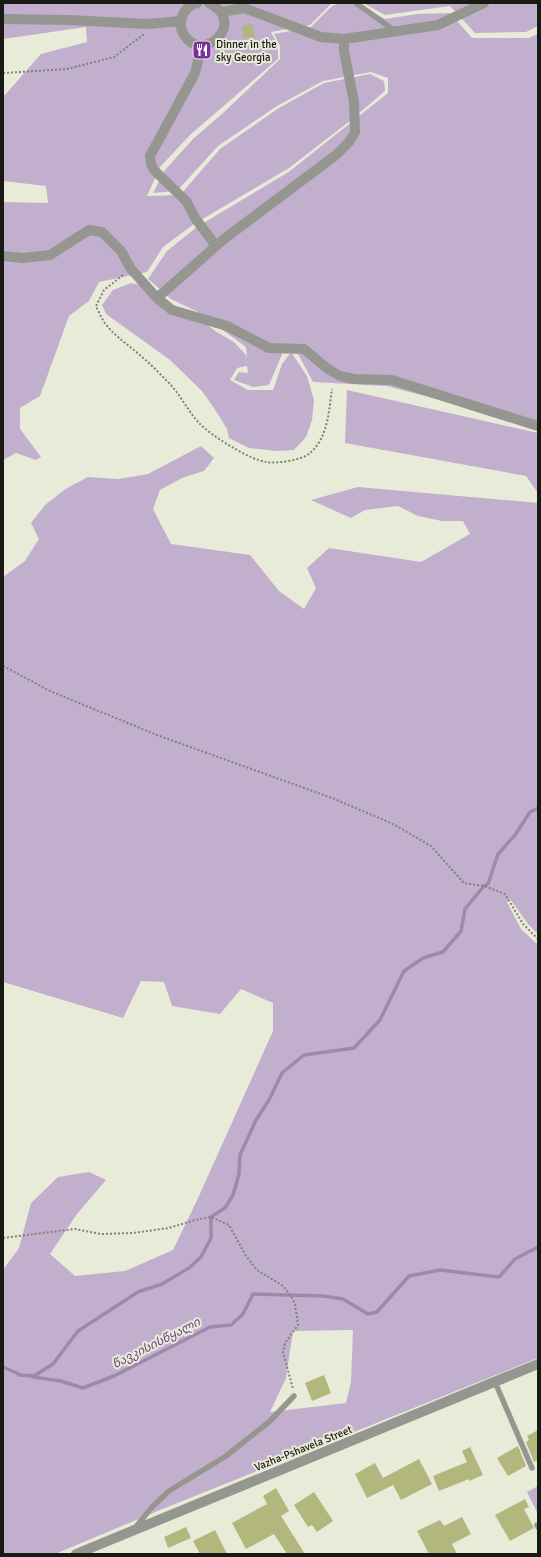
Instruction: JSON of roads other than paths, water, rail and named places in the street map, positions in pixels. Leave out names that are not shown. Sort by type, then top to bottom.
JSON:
[{"type":"street","points":[[197,3],[188,8],[183,14],[181,28],[184,35],[195,44],[202,46],[215,42],[220,37],[224,25],[224,18],[221,12],[216,6],[209,3]]},
{"type":"street","points":[[221,12],[244,8],[321,37],[344,39],[438,25],[484,3]]},
{"type":"street","points":[[3,19],[68,20],[148,24],[181,21]]},
{"type":"street","points":[[157,298],[216,246],[336,155],[349,142],[355,132],[354,102],[344,51],[344,39]]},
{"type":"street","points":[[202,46],[196,73],[150,156],[151,164],[154,170],[187,202],[195,218],[216,246]]},
{"type":"street","points":[[3,256],[23,258],[50,255],[89,230],[102,232],[121,251],[131,269],[157,298],[172,310],[227,326],[268,348],[304,349],[328,369],[340,376],[354,379],[392,380],[538,426]]},
{"type":"street","name":"Vazha-Pshavela Street","points":[[76,1554],[538,1364]]},
{"type":"lane","points":[[356,3],[395,31]]},
{"type":"lane","points":[[495,1382],[532,1468]]},
{"type":"lane","points":[[132,1531],[152,1507],[169,1491],[226,1456],[269,1422],[294,1396]]},
{"type":"waterway","points":[[19,1375],[34,1376],[53,1364],[78,1331],[138,1292],[162,1284],[189,1268],[201,1257],[211,1238],[211,1217],[225,1208],[233,1195],[239,1174],[240,1155],[256,1120],[269,1100],[282,1073],[304,1055],[354,1048],[380,1020],[404,971],[423,958],[443,952],[461,931],[465,909],[484,886],[488,884],[498,854],[515,835],[530,812],[538,808]]},
{"type":"waterway","name":"წავკისისწყალი","points":[[33,1377],[61,1381],[83,1388],[114,1376],[210,1327],[231,1325],[243,1314],[253,1294],[323,1296],[343,1299],[368,1314],[377,1312],[409,1276],[440,1270],[499,1277],[515,1259],[538,1247]]},
{"type":"waterway","name":"წავკისისწყალი","points":[[3,1367],[21,1375]]},
{"type":"place","name":"Dinner in the sky Georgia","points":[[202,50]]}]
